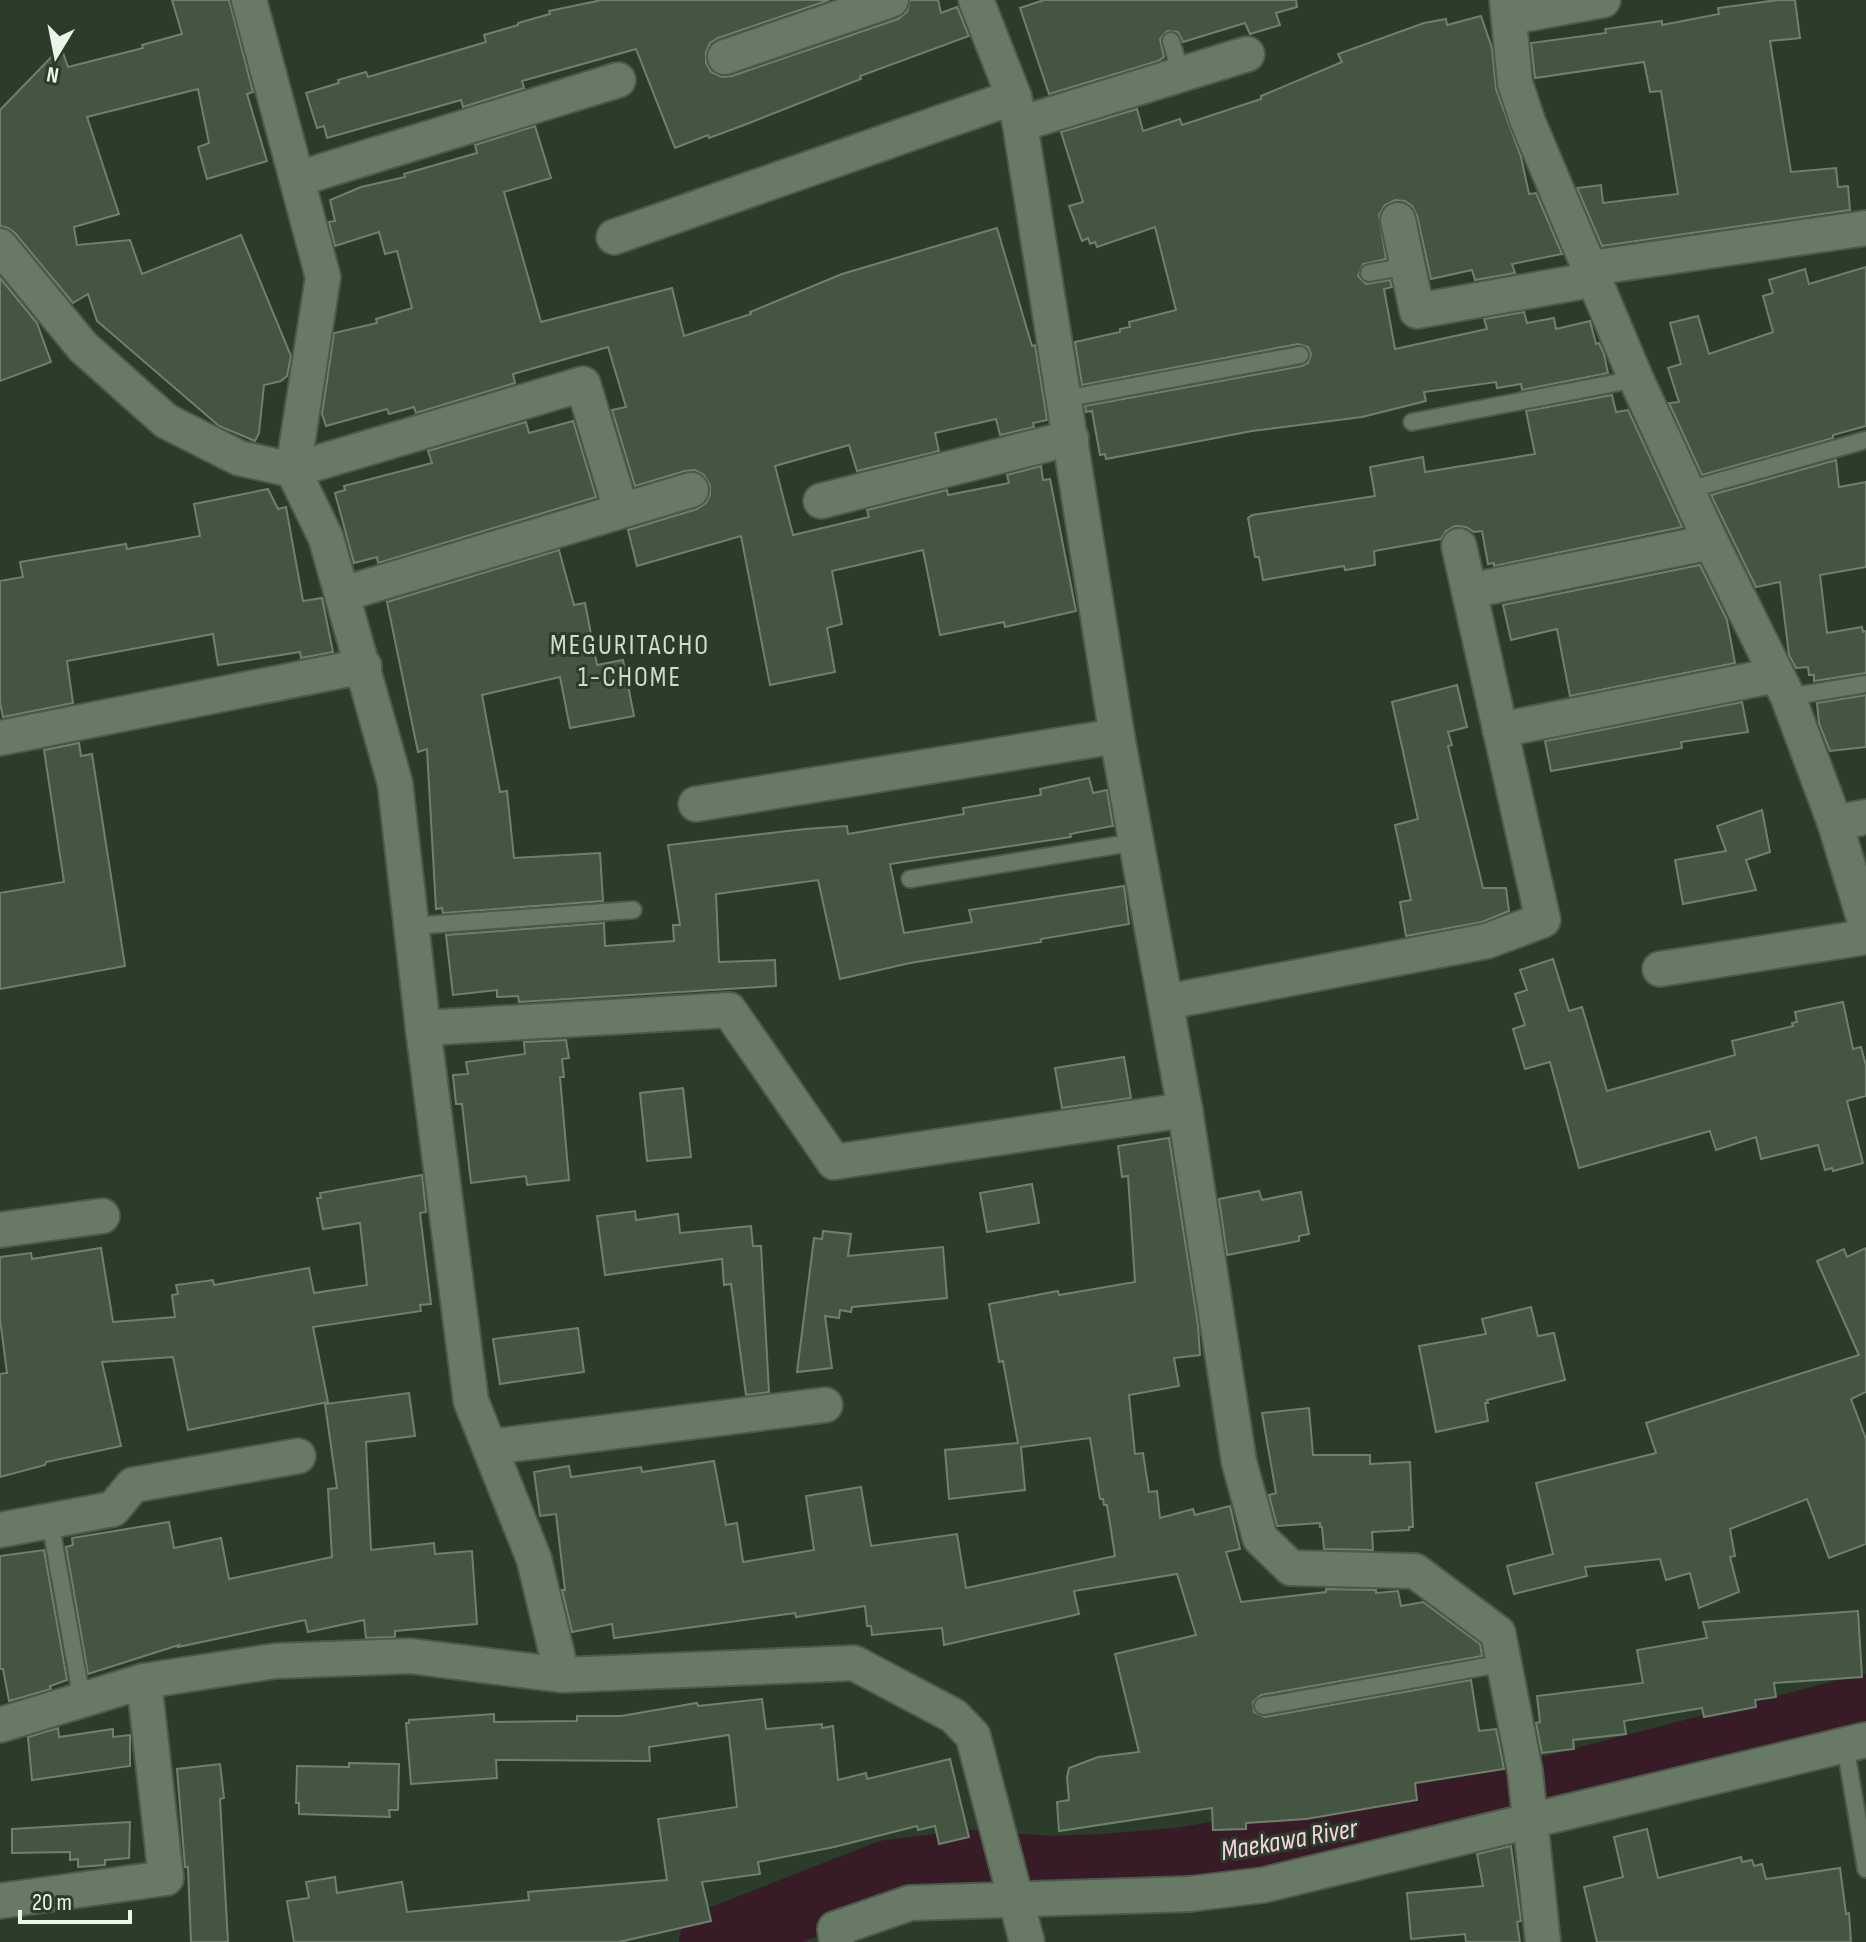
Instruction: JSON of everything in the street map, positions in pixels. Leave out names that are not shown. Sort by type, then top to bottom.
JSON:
[{"type":"street","points":[[249,0],[323,277],[293,470],[326,538],[395,783],[471,1401],[534,1559],[562,1675]]},
{"type":"street","points":[[725,57],[786,52],[891,0]]},
{"type":"street","points":[[976,0],[1017,110],[1117,736],[1185,1110],[1239,1462],[1260,1538],[1291,1568],[1415,1571],[1498,1633],[1525,1771],[1543,1942]]},
{"type":"street","points":[[1603,0],[1508,9],[1515,83],[1528,122],[1636,379],[1711,542],[1850,820],[1866,925]]},
{"type":"street","points":[[614,237],[1017,110],[1181,73],[1247,54]]},
{"type":"street","points":[[297,179],[618,80]]},
{"type":"street","points":[[1398,220],[1417,311],[1594,273],[1866,228]]},
{"type":"street","points":[[0,246],[83,347],[166,421],[239,458],[293,470],[583,384],[621,510]]},
{"type":"street","points":[[821,501],[1071,438]]},
{"type":"street","points":[[343,594],[691,490]]},
{"type":"street","points":[[1469,591],[1711,542]]},
{"type":"street","points":[[1166,1002],[1487,941],[1543,920],[1459,546]]},
{"type":"street","points":[[0,738],[364,666]]},
{"type":"street","points":[[1500,730],[1782,686]]},
{"type":"street","points":[[696,804],[1117,736]]},
{"type":"street","points":[[1660,969],[1866,937]]},
{"type":"street","points":[[423,1028],[729,1010],[834,1162],[1185,1110]]},
{"type":"street","points":[[0,1230],[102,1216]]},
{"type":"street","points":[[490,1447],[825,1405]]},
{"type":"street","points":[[0,1530],[113,1509],[133,1485],[298,1456]]},
{"type":"street","points":[[0,1725],[144,1681],[275,1661],[410,1656],[562,1675],[854,1663],[954,1716],[973,1736],[1027,1942]]},
{"type":"street","points":[[0,1901],[166,1878],[144,1681]]},
{"type":"street","points":[[837,1942],[835,1929],[910,1903],[1014,1891],[1190,1894],[1264,1885],[1530,1816],[1856,1742]]},
{"type":"lane","points":[[1171,41],[1181,73]]},
{"type":"lane","points":[[1369,273],[1408,266]]},
{"type":"lane","points":[[1064,399],[1300,355]]},
{"type":"lane","points":[[1412,422],[1636,379]]},
{"type":"lane","points":[[1688,490],[1866,440]]},
{"type":"lane","points":[[1782,686],[1866,684]]},
{"type":"lane","points":[[910,879],[1136,842]]},
{"type":"lane","points":[[411,926],[633,910]]},
{"type":"lane","points":[[50,1521],[82,1700]]},
{"type":"lane","points":[[1263,1706],[1505,1663]]},
{"type":"lane","points":[[1856,1742],[1866,1869]]},
{"type":"building","points":[[172,0],[229,0],[253,92],[247,94],[267,161],[207,179],[198,147],[209,143],[198,89],[87,117],[119,214],[74,227],[77,245],[130,240],[142,274],[241,235],[291,356],[287,376],[281,381],[264,385],[259,433],[255,441],[219,426],[97,321],[88,294],[73,303],[15,233],[0,226],[0,110],[61,47],[68,67],[143,48],[142,45],[182,34]]},
{"type":"building","points":[[602,0],[829,0],[710,43],[706,63],[711,72],[722,77],[898,19],[907,12],[910,0],[938,0],[941,13],[957,7],[969,36],[860,76],[861,79],[744,125],[675,148],[636,49],[522,81],[524,88],[463,107],[461,100],[327,138],[324,126],[317,128],[306,93],[366,72],[368,77],[486,42],[484,35],[550,14],[549,11]]},
{"type":"building","points":[[1044,0],[1296,0],[1297,7],[1276,13],[1280,25],[1250,34],[1245,23],[1183,42],[1178,32],[1167,31],[1160,39],[1164,57],[1158,61],[1049,94],[1020,8]]},
{"type":"building","points":[[1795,0],[1800,38],[1770,41],[1791,172],[1836,168],[1838,187],[1848,186],[1850,210],[1602,246],[1577,188],[1601,185],[1603,203],[1678,194],[1661,91],[1650,92],[1644,62],[1535,78],[1531,43],[1606,33],[1605,29],[1662,21],[1662,25],[1719,14],[1718,8]]},
{"type":"building","points":[[1481,16],[1492,48],[1496,89],[1521,157],[1529,194],[1536,193],[1562,254],[1512,264],[1515,273],[1475,280],[1472,270],[1431,279],[1417,215],[1405,201],[1395,200],[1385,205],[1379,215],[1386,259],[1363,264],[1358,276],[1366,284],[1390,280],[1392,287],[1384,289],[1395,349],[1487,329],[1484,319],[1524,312],[1527,323],[1554,318],[1556,329],[1590,321],[1596,344],[1599,343],[1604,354],[1608,373],[1522,390],[1521,384],[1497,388],[1496,382],[1424,392],[1426,401],[1362,417],[1252,431],[1106,459],[1105,454],[1100,455],[1092,411],[1086,412],[1085,406],[1302,366],[1308,363],[1311,354],[1308,347],[1298,344],[1082,385],[1075,342],[1120,332],[1120,329],[1130,327],[1129,322],[1176,310],[1155,227],[1097,247],[1095,242],[1090,244],[1088,238],[1082,241],[1069,206],[1083,202],[1061,132],[1137,109],[1143,131],[1180,119],[1182,125],[1261,99],[1261,96],[1342,62],[1338,54],[1424,23],[1446,19],[1447,25]]},
{"type":"building","points":[[535,126],[551,178],[504,192],[541,322],[672,288],[684,336],[751,314],[842,274],[997,228],[1032,346],[1035,345],[1047,420],[1033,423],[1034,427],[1000,435],[996,419],[935,433],[939,451],[857,471],[849,445],[775,466],[793,535],[869,517],[867,510],[947,490],[948,495],[1009,483],[1007,475],[1041,466],[1043,480],[1050,479],[1076,611],[1005,627],[1004,622],[940,635],[923,550],[832,571],[842,624],[827,628],[835,672],[770,685],[741,536],[637,566],[628,530],[697,509],[706,503],[710,485],[704,475],[695,470],[635,486],[612,410],[626,407],[608,347],[513,374],[515,383],[416,413],[414,407],[389,414],[387,409],[326,426],[322,414],[334,333],[377,323],[376,319],[412,308],[397,251],[385,254],[379,232],[335,246],[329,222],[335,221],[330,200],[361,187],[405,177],[404,174],[477,153],[475,145]]},
{"type":"building","points":[[1866,267],[1866,426],[1702,475],[1669,403],[1679,402],[1668,368],[1681,364],[1670,323],[1698,316],[1709,354],[1773,332],[1763,296],[1773,293],[1769,280],[1805,269],[1809,284]]},
{"type":"building","points":[[0,278],[37,323],[51,362],[0,381]]},
{"type":"building","points":[[1612,395],[1616,412],[1628,410],[1682,527],[1494,566],[1494,563],[1488,564],[1482,531],[1474,532],[1455,526],[1446,531],[1441,539],[1374,551],[1375,565],[1345,570],[1344,566],[1263,580],[1248,518],[1252,515],[1375,496],[1370,467],[1423,457],[1425,472],[1535,454],[1526,411]]},
{"type":"building","points":[[573,421],[596,497],[378,563],[377,557],[354,563],[335,493],[345,490],[344,486],[432,463],[428,451],[526,422],[529,433]]},
{"type":"building","points":[[1836,460],[1839,487],[1866,482],[1866,567],[1820,575],[1827,633],[1862,627],[1863,632],[1866,631],[1866,673],[1814,681],[1808,667],[1796,668],[1789,655],[1780,582],[1756,587],[1711,495]]},
{"type":"building","points":[[268,489],[278,509],[286,507],[303,601],[322,598],[333,652],[301,658],[300,652],[218,665],[213,634],[67,661],[73,703],[3,717],[0,703],[0,581],[23,577],[20,562],[126,544],[127,549],[200,536],[194,504]]},
{"type":"building","points":[[559,550],[574,605],[585,603],[597,665],[623,660],[634,716],[570,728],[560,677],[482,695],[500,792],[507,791],[514,858],[600,853],[603,901],[443,913],[442,908],[436,909],[427,749],[418,752],[387,602]]},
{"type":"building","points":[[1700,565],[1727,620],[1735,663],[1570,696],[1557,629],[1511,640],[1503,605]]},
{"type":"building","points":[[1457,685],[1467,727],[1448,732],[1452,745],[1448,746],[1483,888],[1506,888],[1509,911],[1482,922],[1406,936],[1400,902],[1411,900],[1395,825],[1418,819],[1392,702]]},
{"type":"building","points":[[1866,695],[1866,747],[1830,751],[1819,723],[1817,703]]},
{"type":"building","points":[[1742,702],[1748,732],[1681,742],[1682,748],[1551,771],[1545,741]]},
{"type":"building","points":[[79,743],[81,756],[92,754],[125,966],[0,989],[0,893],[64,882],[44,750]]},
{"type":"building","points":[[1089,778],[1093,793],[1107,790],[1113,826],[1070,834],[1071,837],[890,864],[904,933],[972,922],[969,910],[1124,886],[1129,924],[910,963],[840,979],[818,880],[716,894],[719,962],[775,960],[776,986],[519,1002],[518,996],[497,997],[497,990],[453,995],[446,935],[604,923],[605,946],[674,941],[673,925],[680,925],[668,845],[847,826],[848,834],[964,814],[963,808],[1041,795],[1040,789]]},
{"type":"building","points":[[1762,810],[1770,852],[1746,860],[1756,890],[1683,904],[1675,860],[1726,851],[1717,826]]},
{"type":"building","points":[[1553,959],[1569,1011],[1582,1007],[1607,1091],[1735,1055],[1732,1041],[1793,1026],[1792,1023],[1797,1022],[1795,1012],[1843,1002],[1853,1049],[1861,1047],[1866,1066],[1866,1096],[1847,1101],[1863,1163],[1833,1171],[1832,1168],[1825,1170],[1818,1145],[1761,1159],[1756,1137],[1716,1150],[1710,1131],[1579,1168],[1550,1062],[1525,1069],[1513,1029],[1525,1025],[1515,994],[1527,990],[1520,970]]},
{"type":"building","points":[[566,1040],[569,1058],[562,1059],[564,1077],[560,1077],[569,1180],[527,1185],[526,1176],[471,1183],[462,1104],[456,1104],[453,1075],[468,1074],[466,1062],[525,1054],[524,1042]]},
{"type":"building","points":[[1124,1057],[1131,1098],[1062,1108],[1055,1068]]},
{"type":"building","points":[[683,1088],[691,1157],[647,1161],[640,1093]]},
{"type":"building","points":[[1169,1138],[1200,1355],[1174,1358],[1179,1386],[1129,1395],[1135,1454],[1143,1453],[1149,1492],[1157,1491],[1160,1518],[1193,1509],[1195,1515],[1230,1506],[1240,1549],[1226,1552],[1241,1602],[1326,1592],[1326,1589],[1376,1590],[1376,1593],[1398,1591],[1401,1606],[1423,1602],[1480,1644],[1482,1656],[1261,1695],[1253,1702],[1254,1712],[1265,1717],[1471,1680],[1479,1731],[1496,1729],[1504,1769],[1415,1783],[1417,1800],[1306,1819],[1246,1823],[1246,1829],[1213,1830],[1212,1808],[1059,1831],[1057,1802],[1069,1800],[1069,1768],[1098,1757],[1139,1752],[1115,1654],[1196,1635],[1177,1574],[1074,1591],[1079,1614],[944,1645],[942,1628],[872,1635],[871,1626],[867,1626],[865,1606],[614,1638],[612,1624],[572,1632],[562,1590],[565,1590],[556,1514],[540,1516],[534,1472],[569,1466],[571,1477],[641,1467],[642,1472],[714,1461],[726,1525],[737,1523],[743,1562],[814,1550],[806,1496],[861,1487],[871,1546],[957,1534],[966,1588],[1115,1556],[1107,1505],[1100,1499],[1090,1438],[1021,1447],[1025,1490],[949,1499],[945,1450],[1018,1443],[989,1304],[1058,1291],[1059,1295],[1135,1282],[1128,1176],[1122,1177],[1118,1146]]},
{"type":"building","points":[[422,1175],[426,1212],[420,1213],[431,1304],[420,1305],[421,1311],[313,1327],[328,1402],[188,1430],[173,1357],[102,1362],[121,1446],[46,1462],[45,1465],[0,1477],[0,1374],[7,1373],[0,1319],[0,1257],[31,1253],[32,1259],[101,1248],[113,1322],[175,1317],[172,1295],[178,1294],[176,1285],[213,1280],[214,1285],[309,1268],[314,1293],[367,1285],[360,1223],[323,1229],[317,1198],[321,1198],[320,1193]]},
{"type":"building","points":[[1032,1184],[1039,1223],[987,1232],[980,1193]]},
{"type":"building","points":[[1259,1191],[1262,1200],[1301,1192],[1309,1234],[1299,1236],[1299,1241],[1227,1255],[1219,1199]]},
{"type":"building","points":[[635,1211],[636,1220],[678,1214],[680,1233],[751,1226],[753,1246],[761,1246],[769,1392],[746,1395],[731,1284],[724,1285],[722,1259],[605,1275],[597,1216]]},
{"type":"building","points":[[823,1231],[851,1234],[848,1256],[943,1247],[947,1298],[852,1307],[851,1312],[840,1310],[839,1318],[825,1316],[832,1368],[797,1372],[814,1238],[822,1239]]},
{"type":"building","points":[[1866,1248],[1866,1392],[1851,1399],[1866,1439],[1866,1544],[1829,1558],[1807,1499],[1730,1529],[1735,1556],[1730,1557],[1739,1592],[1699,1608],[1690,1573],[1666,1580],[1660,1559],[1585,1567],[1587,1576],[1514,1594],[1507,1566],[1553,1554],[1536,1483],[1656,1453],[1646,1423],[1859,1355],[1817,1261],[1844,1249],[1847,1257]]},
{"type":"building","points":[[1531,1307],[1538,1336],[1554,1333],[1565,1380],[1487,1400],[1488,1421],[1436,1432],[1419,1346],[1486,1334],[1482,1319]]},
{"type":"building","points":[[578,1328],[584,1372],[500,1384],[493,1339]]},
{"type":"building","points":[[409,1393],[415,1436],[366,1442],[371,1550],[434,1543],[435,1554],[472,1551],[477,1624],[395,1631],[395,1637],[366,1638],[364,1620],[308,1632],[305,1620],[179,1645],[88,1674],[66,1547],[73,1545],[72,1538],[169,1522],[174,1548],[221,1538],[229,1579],[332,1557],[328,1489],[337,1488],[325,1404]]},
{"type":"building","points":[[1309,1408],[1313,1455],[1370,1455],[1370,1464],[1410,1462],[1413,1527],[1409,1530],[1372,1532],[1373,1550],[1324,1549],[1320,1523],[1277,1526],[1269,1495],[1276,1493],[1262,1413]]},
{"type":"building","points":[[44,1550],[67,1680],[50,1686],[51,1689],[9,1701],[3,1669],[0,1669],[0,1556]]},
{"type":"building","points":[[1858,1611],[1862,1677],[1774,1683],[1776,1697],[1755,1700],[1756,1707],[1704,1717],[1702,1708],[1624,1721],[1626,1734],[1573,1740],[1574,1749],[1542,1753],[1536,1723],[1540,1722],[1537,1696],[1643,1683],[1637,1650],[1707,1638],[1703,1622]]},
{"type":"building","points":[[762,1699],[766,1729],[822,1724],[822,1728],[833,1726],[838,1780],[866,1773],[867,1779],[950,1759],[969,1837],[939,1844],[935,1826],[918,1830],[917,1826],[758,1862],[760,1874],[702,1882],[711,1921],[619,1942],[294,1942],[287,1901],[309,1898],[306,1882],[335,1877],[337,1893],[402,1882],[407,1912],[529,1900],[528,1892],[667,1880],[658,1819],[737,1807],[729,1735],[649,1747],[650,1761],[496,1760],[497,1778],[411,1784],[406,1723],[409,1720],[494,1714],[494,1722],[577,1721],[577,1716],[621,1716],[697,1703],[698,1706]]},
{"type":"building","points":[[58,1728],[59,1737],[113,1729],[113,1737],[130,1735],[130,1766],[32,1780],[28,1737]]},
{"type":"building","points":[[349,1763],[399,1764],[398,1810],[389,1810],[390,1817],[299,1814],[299,1803],[296,1803],[297,1766],[349,1767]]},
{"type":"building","points":[[220,1764],[224,1798],[220,1799],[228,1942],[191,1942],[188,1867],[185,1867],[177,1769]]},
{"type":"building","points":[[130,1822],[129,1858],[105,1860],[105,1865],[78,1867],[78,1859],[70,1860],[70,1852],[12,1853],[12,1829]]},
{"type":"building","points":[[1647,1829],[1658,1878],[1741,1857],[1742,1862],[1752,1860],[1754,1866],[1762,1864],[1766,1879],[1840,1868],[1851,1942],[1597,1942],[1584,1887],[1623,1877],[1614,1837]]},
{"type":"building","points":[[1511,1846],[1521,1921],[1517,1922],[1520,1942],[1466,1942],[1465,1934],[1411,1939],[1407,1893],[1483,1886],[1477,1854]]},
{"type":"waterway","name":"Maekawa River","points":[[712,1942],[888,1873],[968,1863],[1050,1869],[1104,1867],[1177,1861],[1242,1850],[1484,1806],[1866,1707]]},
{"type":"district","name":"MEGURITACHO 1-CHOME","points":[[630,661]]}]
